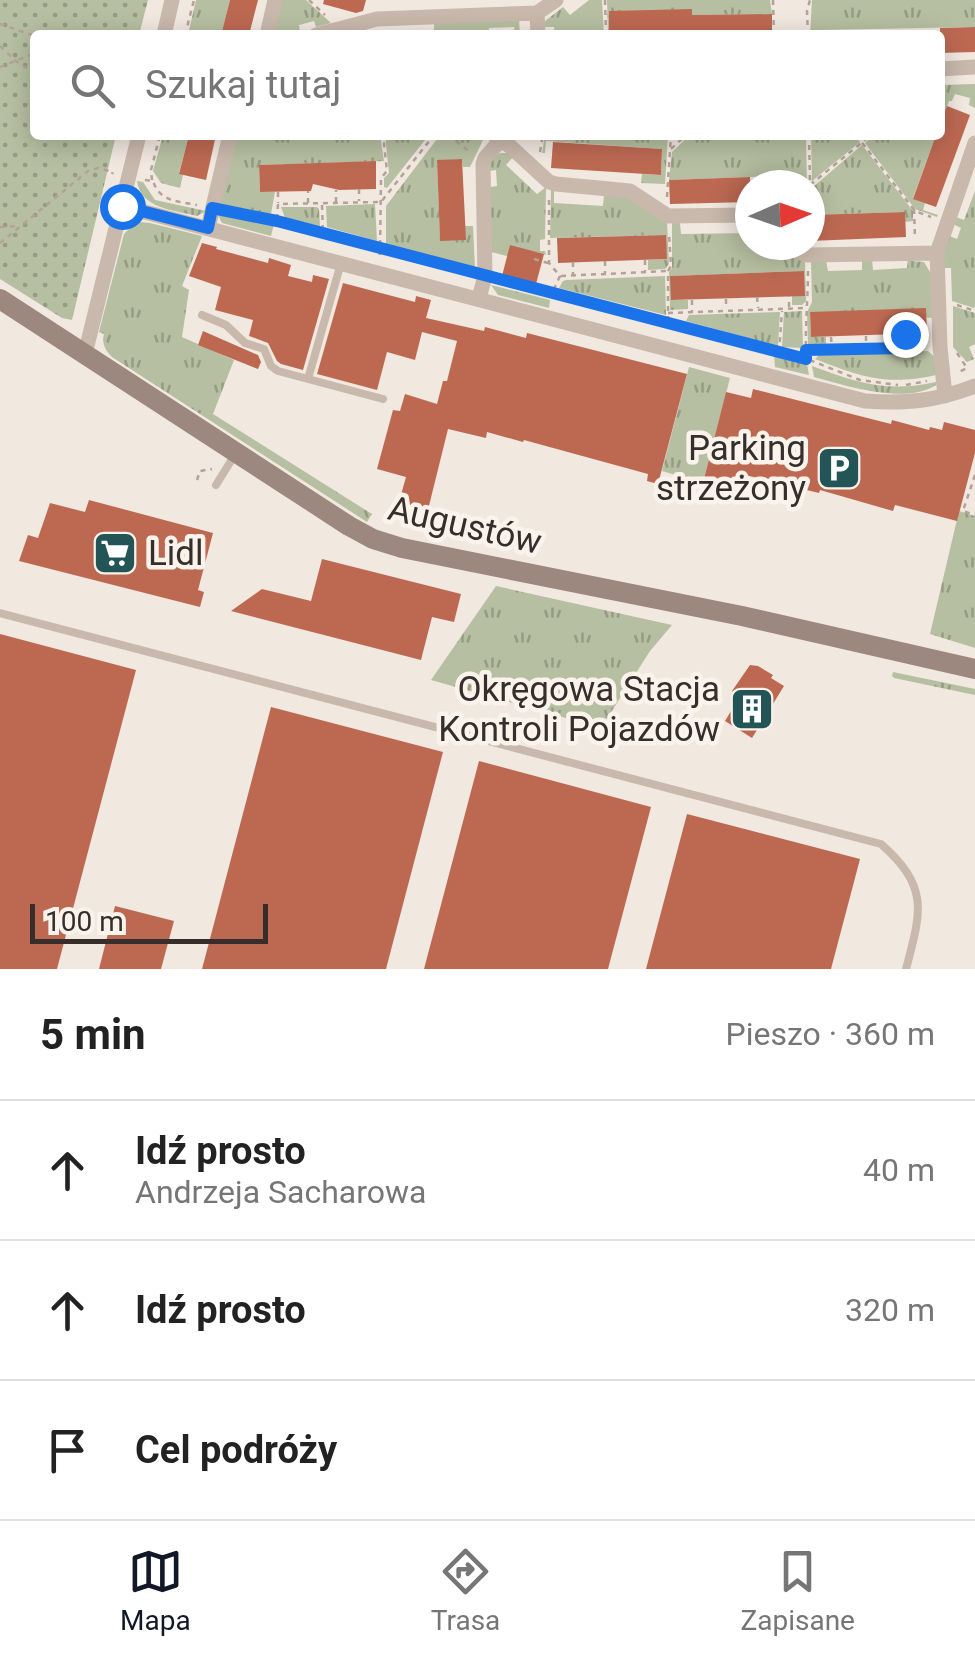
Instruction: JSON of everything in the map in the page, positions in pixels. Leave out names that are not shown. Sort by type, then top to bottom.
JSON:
[{"type":"street","points":[[165,30],[172,0]]},
{"type":"street","points":[[268,30],[275,0]]},
{"type":"street","points":[[335,30],[377,19],[538,13],[556,0]]},
{"type":"street","points":[[377,19],[380,2]]},
{"type":"street","points":[[538,13],[538,30]]},
{"type":"street","points":[[945,68],[975,68]]},
{"type":"street","points":[[85,354],[139,140]]},
{"type":"street","points":[[208,228],[229,140]]},
{"type":"street","points":[[480,298],[485,276],[483,164],[497,140]]},
{"type":"street","points":[[504,140],[549,182],[630,191],[668,216],[735,215]]},
{"type":"street","points":[[944,396],[937,253],[975,143]]},
{"type":"street","points":[[122,206],[865,401],[925,401],[975,386]]},
{"type":"street","points":[[825,254],[937,253]]},
{"type":"street","name":"Augustów","points":[[0,300],[349,526],[386,544],[742,616],[975,670]]},
{"type":"lane","points":[[308,379],[340,263]]},
{"type":"lane","points":[[202,315],[226,325],[245,343],[264,349],[278,371],[382,399]]},
{"type":"lane","points":[[216,485],[236,452]]},
{"type":"lane","points":[[0,614],[881,844],[902,862],[915,888],[919,919],[906,969]]},
{"type":"path","points":[[187,30],[194,0]]},
{"type":"path","points":[[309,0],[334,23]]},
{"type":"path","points":[[605,0],[606,30]]},
{"type":"path","points":[[774,0],[774,30]]},
{"type":"path","points":[[808,30],[810,0]]},
{"type":"path","points":[[0,24],[30,34]]},
{"type":"path","points":[[0,46],[30,70]]},
{"type":"path","points":[[0,67],[30,55]]},
{"type":"path","points":[[159,140],[151,170],[156,193],[167,199],[323,232],[806,359],[877,384],[902,385],[968,368]]},
{"type":"path","points":[[378,273],[381,178],[387,172],[384,140]]},
{"type":"path","points":[[381,202],[430,140]]},
{"type":"path","points":[[454,140],[476,157]]},
{"type":"path","points":[[542,140],[539,163],[550,172],[549,263]]},
{"type":"path","points":[[670,150],[681,140]]},
{"type":"path","points":[[809,140],[810,185],[864,140]]},
{"type":"path","points":[[862,142],[915,211],[948,222]]},
{"type":"path","points":[[0,244],[88,171],[98,168],[153,181]]},
{"type":"path","points":[[358,189],[359,202]]},
{"type":"path","points":[[336,190],[336,204]]},
{"type":"path","points":[[308,191],[308,204]]},
{"type":"path","points":[[277,221],[278,192]]},
{"type":"path","points":[[278,204],[381,202]]},
{"type":"path","points":[[322,204],[323,232]]},
{"type":"path","points":[[0,226],[21,226]]},
{"type":"path","points":[[534,259],[549,263],[560,276],[668,271]]},
{"type":"path","points":[[645,260],[645,273]]},
{"type":"path","points":[[806,359],[808,260]]},
{"type":"path","points":[[605,261],[605,274]]},
{"type":"path","points":[[573,262],[573,276]]},
{"type":"path","points":[[552,293],[560,276]]},
{"type":"path","points":[[789,296],[789,309]]},
{"type":"path","points":[[726,298],[726,311]]},
{"type":"path","points":[[757,298],[758,310]]},
{"type":"path","points":[[692,300],[692,312]]},
{"type":"path","points":[[950,302],[975,311]]},
{"type":"path","points":[[668,313],[806,308]]},
{"type":"path","points":[[780,352],[782,309]]},
{"type":"path","points":[[905,334],[906,348]]},
{"type":"path","points":[[866,336],[866,349]]},
{"type":"path","points":[[831,337],[832,350]]},
{"type":"path","points":[[806,350],[940,347]]},
{"type":"path","points":[[198,480],[200,471],[215,466]]},
{"type":"path","points":[[975,475],[963,510],[975,515]]},
{"type":"green space","points":[[0,0],[148,0],[140,30],[30,30],[30,140],[115,140],[72,320],[62,318],[0,279]]},
{"type":"green space","points":[[196,0],[230,0],[222,30],[189,30]]},
{"type":"green space","points":[[280,0],[306,0],[331,23],[316,27],[314,21],[299,25],[300,30],[273,30]]},
{"type":"green space","points":[[589,0],[602,0],[604,30],[543,27],[563,7],[570,15]]},
{"type":"green space","points":[[607,0],[770,0],[772,14],[692,15],[691,9],[624,30],[608,30]]},
{"type":"green space","points":[[812,0],[975,0],[975,27],[810,30]]},
{"type":"green space","points":[[519,18],[520,30],[434,30],[434,20]]},
{"type":"green space","points":[[975,84],[975,108],[969,105],[970,98],[955,94],[945,112],[945,85]]},
{"type":"green space","points":[[162,140],[188,140],[179,173],[183,175],[180,188],[161,183],[153,171]]},
{"type":"green space","points":[[234,140],[381,140],[384,161],[259,165],[260,192],[275,192],[271,214],[219,204]]},
{"type":"green space","points":[[386,140],[425,140],[387,188],[384,178],[389,173]]},
{"type":"green space","points":[[436,140],[483,140],[470,167],[463,167],[462,159],[437,161],[440,240],[465,226],[473,226],[475,268],[386,246],[386,206]]},
{"type":"green space","points":[[544,140],[668,140],[665,184],[641,183],[642,174],[661,175],[662,149],[546,141],[542,153]]},
{"type":"green space","points":[[685,140],[806,140],[807,170],[735,170],[735,178],[669,180],[672,152]]},
{"type":"green space","points":[[811,140],[860,142],[825,170],[812,170]]},
{"type":"green space","points":[[934,140],[913,198],[925,203],[923,210],[937,217],[915,209],[865,143]]},
{"type":"green space","points":[[862,145],[913,211],[913,221],[905,222],[904,212],[825,215],[825,177]]},
{"type":"green space","points":[[501,153],[513,157],[506,165],[537,194],[546,187],[545,239],[540,240],[540,251],[546,255],[536,252],[507,256],[491,252],[490,187],[497,186],[496,170],[489,171],[492,159]]},
{"type":"green space","points":[[137,181],[143,182],[155,200],[206,211],[197,216],[160,207],[145,197]]},
{"type":"green space","points":[[551,190],[554,203],[603,206],[604,195],[627,197],[667,221],[669,264],[665,269],[648,270],[648,260],[667,259],[665,235],[550,238]]},
{"type":"green space","points":[[975,191],[974,308],[952,301],[951,268],[942,268],[947,235],[957,239],[961,228],[951,223],[953,216],[964,220]]},
{"type":"green space","points":[[375,204],[377,241],[327,227],[326,206]]},
{"type":"green space","points":[[281,207],[317,207],[320,226],[285,218]]},
{"type":"green space","points":[[217,213],[274,224],[271,236],[222,223]]},
{"type":"green space","points":[[140,222],[202,236],[182,286],[189,290],[182,337],[234,360],[213,414],[372,514],[367,522],[108,352],[104,334],[99,332],[124,234]]},
{"type":"green space","points":[[672,223],[680,223],[681,234],[735,233],[735,260],[805,260],[806,301],[792,305],[803,271],[671,276],[671,300],[688,300],[688,309],[670,310],[669,272]]},
{"type":"green space","points":[[908,257],[924,262],[933,277],[934,318],[810,312],[811,337],[826,337],[826,348],[808,345],[811,261],[826,260],[828,271],[862,270],[862,259],[872,259],[873,270],[907,268]]},
{"type":"green space","points":[[665,276],[666,315],[559,288],[566,280]]},
{"type":"green space","points":[[491,285],[550,300],[549,308],[498,295]]},
{"type":"green space","points":[[953,306],[975,313],[975,344],[969,347],[974,359],[967,362],[953,347]]},
{"type":"green space","points":[[802,311],[803,348],[782,347],[784,312]]},
{"type":"green space","points":[[780,312],[778,346],[686,321],[689,315]]},
{"type":"green space","points":[[928,351],[935,357],[936,375],[902,380],[860,375],[815,359],[821,353]]},
{"type":"green space","points":[[774,354],[807,364],[809,375],[775,367]]},
{"type":"green space","points":[[812,366],[873,384],[936,385],[909,393],[876,392],[814,377]]},
{"type":"green space","points":[[689,367],[730,378],[703,483],[662,471]]},
{"type":"green space","points":[[959,511],[975,516],[975,648],[930,634]]},
{"type":"green space","points":[[496,586],[672,625],[650,651],[601,728],[431,680]]},
{"type":"green space","points":[[893,672],[975,689],[975,695],[894,678]]},
{"type":"building","points":[[230,0],[258,0],[250,30],[222,30]]},
{"type":"building","points":[[324,0],[366,0],[363,11],[356,13],[323,4]]},
{"type":"building","points":[[692,9],[692,15],[772,14],[772,30],[609,30],[609,11]]},
{"type":"building","points":[[975,27],[975,52],[945,53],[945,30],[940,28]]},
{"type":"building","points":[[947,106],[970,115],[936,207],[913,199],[934,140],[945,140]]},
{"type":"building","points":[[188,140],[215,140],[206,180],[179,174]]},
{"type":"building","points":[[553,142],[662,149],[661,175],[551,168]]},
{"type":"building","points":[[462,159],[466,240],[440,241],[437,160]]},
{"type":"building","points":[[376,161],[376,189],[339,190],[313,184],[311,191],[260,192],[259,165]]},
{"type":"building","points":[[735,178],[735,202],[670,204],[669,180]]},
{"type":"building","points":[[905,212],[906,237],[825,240],[825,215]]},
{"type":"building","points":[[666,235],[667,259],[558,263],[557,238]]},
{"type":"building","points":[[202,243],[268,263],[269,258],[291,265],[288,276],[312,282],[313,275],[329,279],[303,370],[281,364],[268,343],[249,336],[253,320],[215,310],[221,287],[189,276]]},
{"type":"building","points":[[510,245],[544,254],[536,284],[502,276]]},
{"type":"building","points":[[804,271],[805,296],[671,300],[670,276]]},
{"type":"building","points":[[343,283],[415,302],[416,296],[431,300],[426,318],[526,338],[527,333],[687,374],[658,484],[647,481],[648,474],[524,440],[487,432],[486,438],[448,429],[425,522],[408,519],[411,505],[399,502],[406,477],[377,469],[393,410],[400,411],[405,394],[437,404],[457,341],[422,332],[415,360],[387,352],[377,390],[317,374]]},
{"type":"building","points":[[926,308],[927,333],[811,337],[810,312]]},
{"type":"building","points":[[203,331],[258,355],[258,369],[198,345]]},
{"type":"building","name":"Parking strzeżony","points":[[753,389],[891,424],[892,420],[942,430],[944,422],[975,430],[975,453],[957,521],[895,505],[893,511],[820,490],[819,493],[745,475],[741,492],[703,483],[726,392],[751,398]]},
{"type":"building","name":"Lidl","points":[[89,500],[213,533],[198,590],[204,592],[200,607],[19,561],[28,535],[38,538],[50,503],[85,512]]},
{"type":"building","points":[[322,559],[461,594],[454,622],[432,617],[421,660],[231,611],[262,589],[311,601]]},
{"type":"building","points":[[0,634],[136,670],[57,969],[0,969]]},
{"type":"building","name":"Okręgowa Stacja Kontroli Pojazdów","points":[[750,665],[773,675],[771,678],[784,686],[752,738],[725,721],[740,696],[732,691]]},
{"type":"building","points":[[271,707],[443,752],[386,969],[202,969]]},
{"type":"building","points":[[479,761],[651,807],[608,969],[424,969]]},
{"type":"building","points":[[687,814],[860,859],[831,969],[646,969]]},
{"type":"building","points":[[115,906],[174,921],[161,969],[99,969]]},
{"type":"place","name":"Parking strzeżony","points":[[839,468]]},
{"type":"place","name":"Lidl","points":[[115,553]]},
{"type":"place","name":"Okręgowa Stacja Kontroli Pojazdów","points":[[752,709]]},
{"type":"route","points":[[122,206],[208,228],[212,208],[277,221],[806,359],[806,350],[906,348],[905,334]]}]
